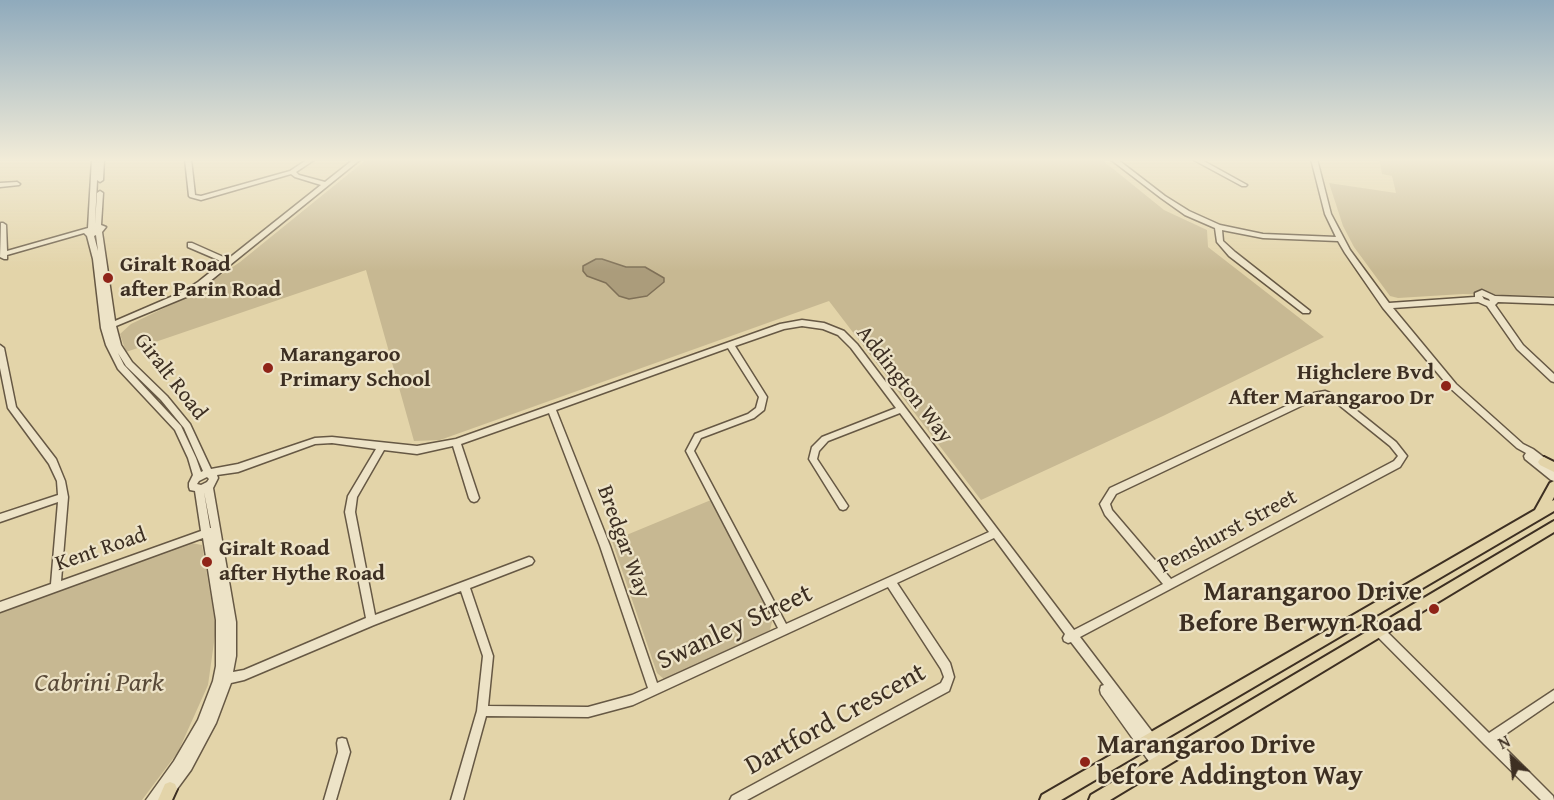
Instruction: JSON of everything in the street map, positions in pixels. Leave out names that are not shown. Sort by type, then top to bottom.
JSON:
[{"type":"main road","points":[[1539,513],[1552,474]]},
{"type":"main road","points":[[1047,800],[1554,506]]},
{"type":"main road","points":[[1096,800],[1554,526]]},
{"type":"street","name":"Giralt Road","points":[[93,196],[92,230],[110,345],[121,367],[178,428],[198,476],[193,485],[206,487]]},
{"type":"street","name":"Giralt Road","points":[[92,230],[96,196]]},
{"type":"street","points":[[109,327],[183,295],[312,196]]},
{"type":"street","points":[[1162,196],[1187,213],[1218,227],[1263,236],[1340,239]]},
{"type":"street","points":[[1323,196],[1340,239],[1386,306],[1453,386],[1552,474]]},
{"type":"street","points":[[3,225],[2,256],[92,230]]},
{"type":"street","points":[[1218,227],[1220,242],[1232,254],[1306,311]]},
{"type":"street","points":[[190,245],[229,262]]},
{"type":"street","points":[[1386,306],[1479,299],[1554,301]]},
{"type":"street","points":[[1492,301],[1520,347],[1554,379]]},
{"type":"street","name":"Addington Way","points":[[198,476],[238,468],[315,441],[332,440],[428,453],[731,346],[793,327],[813,326],[828,330],[849,347],[900,410],[1161,761]]},
{"type":"street","name":"Giralt Road","points":[[109,327],[129,364],[164,398],[187,426],[209,473]]},
{"type":"street","points":[[731,346],[763,397],[760,410],[751,416],[698,436],[690,451],[784,630]]},
{"type":"street","points":[[0,348],[12,408],[53,462],[61,481],[63,497],[56,587]]},
{"type":"street","name":"Penshurst Street","points":[[1070,637],[1170,585],[1397,465],[1403,456],[1394,444],[1345,405],[1325,394],[1317,395],[1113,491],[1105,504],[1108,512],[1170,585]]},
{"type":"street","name":"Bredgar Way","points":[[551,410],[605,546],[654,690]]},
{"type":"street","points":[[843,506],[813,459],[815,449],[825,439],[900,410]]},
{"type":"street","points":[[456,444],[474,498]]},
{"type":"street","points":[[1520,446],[1524,453],[1552,474]]},
{"type":"street","points":[[371,621],[350,512],[353,496],[381,447]]},
{"type":"street","name":"Addington Way","points":[[206,487],[238,468]]},
{"type":"street","points":[[165,796],[199,746],[221,698],[223,680],[221,627],[206,487],[214,478],[209,473]]},
{"type":"street","points":[[0,518],[63,497]]},
{"type":"street","name":"Kent Road","points":[[0,607],[211,532]]},
{"type":"street","name":"Swanley Street","points":[[482,711],[588,712],[633,700],[992,534]]},
{"type":"street","points":[[223,680],[244,675],[371,621],[529,561]]},
{"type":"street","name":"Dartford Crescent","points":[[736,800],[945,687],[949,678],[946,668],[890,581]]},
{"type":"street","points":[[457,800],[482,711],[488,656],[464,586]]},
{"type":"street","points":[[1363,615],[1549,800]]},
{"type":"street","points":[[152,800],[187,751],[223,680]]},
{"type":"street","points":[[1488,740],[1554,695]]},
{"type":"street","points":[[330,800],[344,752],[342,743]]},
{"type":"green space","points":[[321,196],[1147,196],[1164,210],[1207,230],[1208,247],[1324,337],[1163,416],[981,500],[829,301],[440,440],[414,441],[366,270],[126,352],[120,334],[131,324],[191,295],[240,262]]},
{"type":"green space","points":[[1333,196],[1554,196],[1554,296],[1463,294],[1398,298],[1390,296],[1354,247],[1343,226]]},
{"type":"green space","points":[[711,500],[773,618],[770,630],[665,680],[657,673],[612,541]]},
{"type":"green space","name":"Cabrini Park","points":[[191,543],[202,545],[216,628],[208,685],[178,752],[142,800],[0,800],[0,612]]},
{"type":"shaded area","points":[[596,259],[626,267],[645,267],[664,278],[664,282],[647,296],[629,299],[619,296],[606,283],[587,276],[583,271],[583,266]]},
{"type":"place","name":"Giralt Road after Parin Road","points":[[108,278]]},
{"type":"place","name":"Marangaroo Primary School","points":[[268,368]]},
{"type":"place","name":"Highclere Bvd After Marangaroo Dr","points":[[1446,386]]},
{"type":"place","name":"Giralt Road after Hythe Road","points":[[207,562]]},
{"type":"place","name":"Marangaroo Drive Before Berwyn Road","points":[[1434,609]]},
{"type":"place","name":"Marangaroo Drive before Addington Way","points":[[1085,762]]}]
